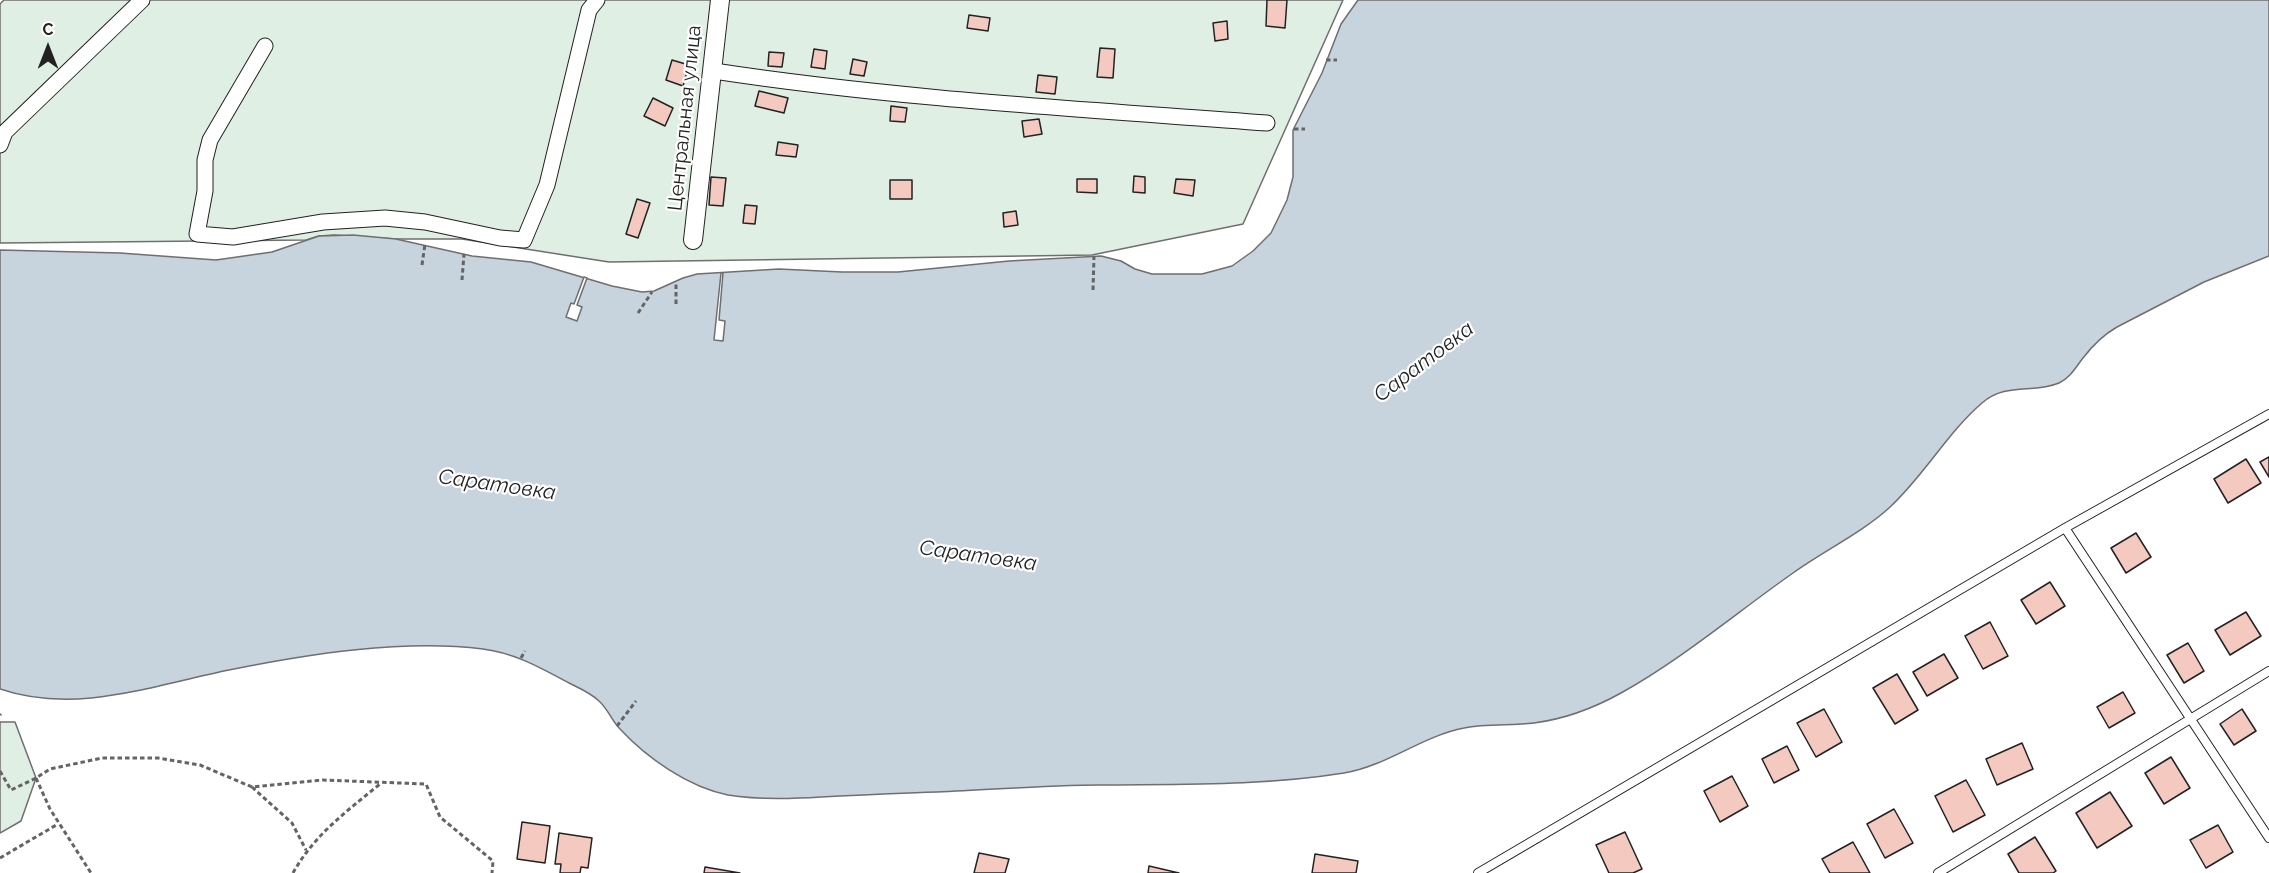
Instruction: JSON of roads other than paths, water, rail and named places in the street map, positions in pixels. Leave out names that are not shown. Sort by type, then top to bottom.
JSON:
[{"type":"street","points":[[0,144],[4,132],[142,0]]},
{"type":"street","points":[[265,46],[210,140],[205,160],[205,192],[197,234],[233,237],[324,222],[385,218],[425,222],[500,238],[524,240],[547,185],[589,10],[597,0]]},
{"type":"street","name":"Центральная улица","points":[[693,240],[714,71],[720,0]]},
{"type":"street","points":[[714,71],[799,84],[950,100],[1267,123]]},
{"type":"lane","points":[[1478,873],[2065,528],[2269,414]]},
{"type":"lane","points":[[2065,528],[2269,838]]},
{"type":"lane","points":[[1938,873],[2269,671]]},
{"type":"water","name":"Саратовка","points":[[1358,0],[2269,0],[2269,256],[2204,282],[2107,333],[2063,381],[2039,388],[2010,390],[1982,403],[1969,415],[1902,496],[1878,517],[1793,573],[1666,666],[1621,693],[1590,708],[1557,719],[1525,724],[1473,726],[1449,732],[1375,764],[1344,773],[1222,784],[1059,786],[786,799],[728,795],[698,785],[655,761],[620,729],[599,701],[585,691],[506,654],[452,646],[388,647],[323,654],[229,670],[115,695],[86,698],[57,699],[29,696],[0,689],[0,250],[120,253],[216,260],[272,252],[319,236],[353,235],[396,239],[472,256],[531,262],[612,286],[642,292],[654,291],[697,274],[779,269],[898,272],[1009,261],[1101,256],[1121,261],[1135,269],[1152,274],[1202,274],[1232,266],[1253,251],[1271,233],[1287,200],[1293,177],[1293,130],[1322,73],[1341,24]]}]
